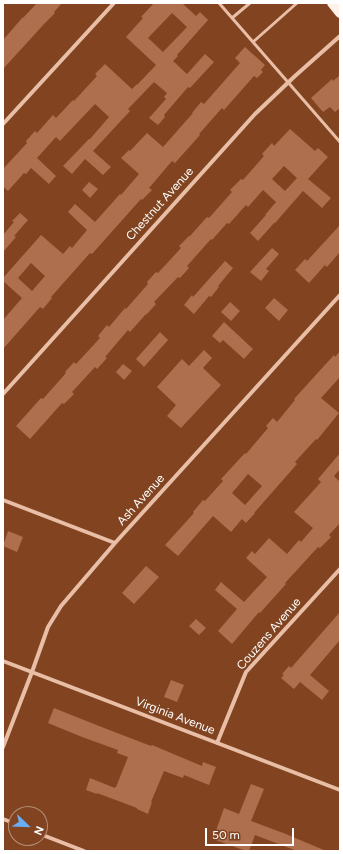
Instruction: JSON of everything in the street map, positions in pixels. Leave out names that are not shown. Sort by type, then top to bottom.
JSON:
[{"type":"main road","points":[[332,3],[340,12]]},
{"type":"street","points":[[3,124],[114,3]]},
{"type":"street","name":"Chestnut Avenue","points":[[3,394],[255,114],[288,82],[340,36]]},
{"type":"street","name":"Ash Avenue","points":[[3,747],[48,627],[60,606],[115,543],[340,295]]},
{"type":"street","points":[[3,500],[115,543]]},
{"type":"street","name":"Couzens Avenue","points":[[217,743],[246,672],[340,569]]},
{"type":"street","name":"Virginia Avenue","points":[[3,661],[340,790]]},
{"type":"street","points":[[48,837],[84,851]]},
{"type":"lane","points":[[219,3],[340,142]]},
{"type":"lane","points":[[232,18],[250,3]]},
{"type":"lane","points":[[253,42],[297,3]]},
{"type":"building","points":[[37,3],[62,3],[54,12],[55,13],[3,69],[3,40]]},
{"type":"building","points":[[154,3],[182,3],[196,16],[200,12],[208,20],[173,61],[187,74],[205,54],[214,62],[190,88],[188,87],[164,115],[165,117],[158,125],[149,118],[166,99],[164,97],[167,93],[154,82],[128,109],[130,111],[93,151],[111,167],[103,175],[85,159],[72,174],[63,166],[90,139],[109,117],[95,104],[60,141],[56,137],[37,158],[56,176],[49,184],[31,168],[26,174],[24,173],[8,191],[3,186],[3,169],[27,143],[26,141],[35,131],[37,133],[53,115],[56,118],[73,100],[74,101],[97,76],[95,74],[105,64],[132,89],[156,65],[126,37],[143,18],[141,17]],"holes":[[[172,13],[187,27],[163,52],[148,38]]]},
{"type":"building","points":[[245,47],[265,65],[261,70],[263,72],[257,78],[254,76],[224,110],[222,108],[175,163],[172,161],[149,188],[152,190],[142,200],[141,199],[92,254],[90,253],[51,297],[52,298],[43,309],[40,307],[3,349],[3,320],[22,298],[3,281],[3,278],[41,235],[63,254],[70,246],[72,248],[87,230],[68,212],[75,204],[95,222],[139,174],[121,158],[147,133],[163,147],[201,102],[204,104],[240,63],[235,58]],"holes":[[[31,263],[45,276],[32,291],[18,278]]]},
{"type":"building","points":[[340,75],[340,108],[335,112],[330,107],[323,112],[311,98],[332,79],[333,81]]},
{"type":"building","points":[[290,129],[315,151],[318,148],[328,157],[308,179],[331,198],[322,208],[303,191],[258,241],[250,233],[276,202],[263,190],[248,207],[246,205],[229,224],[227,223],[212,240],[211,239],[187,266],[189,268],[180,278],[178,277],[154,302],[156,304],[130,332],[128,330],[105,357],[107,358],[97,369],[95,367],[72,392],[74,394],[64,404],[62,403],[30,439],[16,426],[41,398],[43,399],[74,362],[76,364],[100,338],[98,336],[107,325],[109,327],[125,308],[126,309],[148,284],[147,282],[156,272],[158,273],[181,248],[179,246],[207,217],[209,218],[232,192],[230,190],[241,179],[243,180],[264,156],[262,154],[272,143],[274,146]],"holes":[[[284,166],[297,178],[285,191],[272,179]]]},
{"type":"building","points":[[89,182],[98,189],[90,198],[82,190]]},
{"type":"building","points":[[20,213],[28,220],[3,252],[3,235],[14,222],[12,221]]},
{"type":"building","points":[[340,225],[340,252],[327,267],[325,265],[309,283],[295,270],[305,259],[307,261]]},
{"type":"building","points":[[272,248],[279,254],[266,269],[269,271],[261,281],[250,272]]},
{"type":"building","points":[[225,261],[233,268],[211,297],[209,296],[194,314],[184,305]]},
{"type":"building","points":[[274,298],[288,310],[279,321],[265,308]]},
{"type":"building","points":[[230,302],[240,311],[231,321],[221,312]]},
{"type":"building","points":[[224,322],[253,349],[244,359],[223,340],[220,343],[212,336]]},
{"type":"building","points":[[160,332],[168,340],[144,367],[136,359]]},
{"type":"building","points":[[204,350],[212,358],[203,368],[221,385],[181,428],[167,416],[176,405],[157,387],[182,359],[189,366]]},
{"type":"building","points":[[340,351],[340,377],[321,398],[339,413],[317,440],[316,439],[295,462],[297,464],[246,523],[242,519],[231,532],[213,516],[178,556],[165,545],[194,513],[193,512],[203,500],[205,501],[223,481],[221,479],[245,453],[246,454],[268,428],[266,426],[273,418],[277,422],[295,400],[294,399],[334,355],[335,357]],"holes":[[[248,474],[262,486],[245,505],[232,493]]]},
{"type":"building","points":[[123,364],[132,371],[124,380],[116,372]]},
{"type":"building","points":[[340,453],[340,469],[334,476],[340,482],[340,523],[329,535],[331,537],[320,548],[318,547],[232,644],[218,631],[237,609],[215,590],[221,582],[244,602],[267,577],[246,558],[252,551],[255,554],[269,538],[287,554],[299,540],[301,542],[313,528],[294,512],[321,482],[318,479]]},
{"type":"building","points":[[8,531],[23,537],[17,552],[3,546]]},
{"type":"building","points":[[146,566],[159,577],[134,604],[122,593]]},
{"type":"building","points":[[340,612],[340,640],[310,675],[329,691],[322,700],[300,682],[294,689],[281,678],[284,675],[282,674],[289,666],[291,668]]},
{"type":"building","points":[[196,619],[206,628],[199,635],[189,626]]},
{"type":"building","points":[[171,680],[184,685],[177,702],[164,697]]},
{"type":"building","points":[[54,708],[151,746],[152,745],[202,766],[203,762],[216,767],[209,785],[184,775],[183,778],[164,771],[151,802],[148,814],[137,808],[86,790],[90,778],[115,788],[128,757],[117,753],[118,750],[48,723]]},
{"type":"building","points":[[251,784],[264,789],[251,821],[326,851],[297,851],[255,835],[249,851],[246,851],[213,839],[224,808],[239,814]]}]
